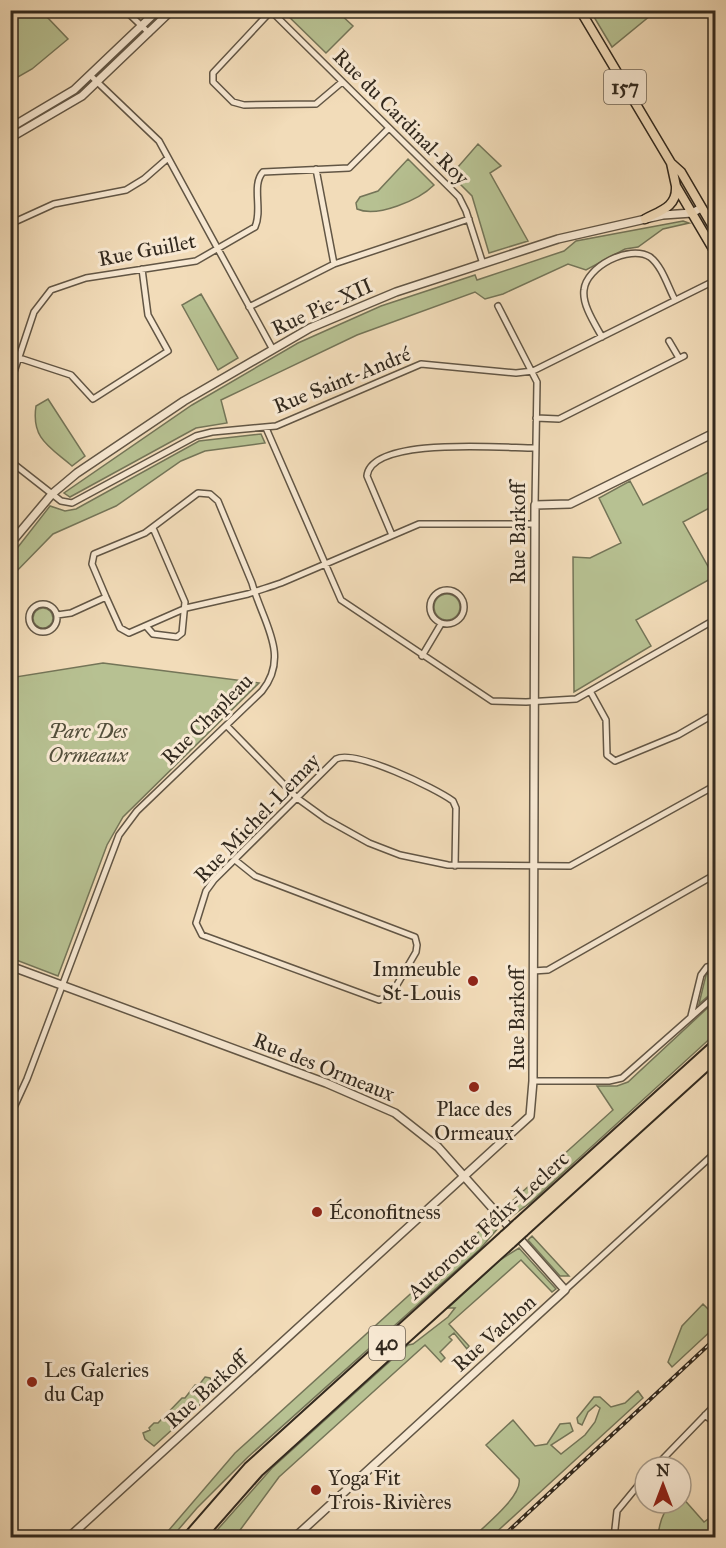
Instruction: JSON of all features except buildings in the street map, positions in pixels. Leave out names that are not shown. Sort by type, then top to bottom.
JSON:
[{"type":"highway","name":"Autoroute Félix-Leclerc","points":[[199,1538],[265,1465],[716,1045]]},
{"type":"highway","name":"Autoroute Félix-Leclerc","points":[[520,1228],[716,1056]]},
{"type":"highway","name":"Autoroute Félix-Leclerc","points":[[188,1538],[226,1492],[254,1463],[508,1239]]},
{"type":"main road","name":"157","points":[[581,13],[671,163],[681,172],[716,232]]},
{"type":"main road","name":"157","points":[[671,163],[676,186],[716,254]]},
{"type":"main road","points":[[645,219],[671,204],[676,197],[676,186]]},
{"type":"street","points":[[125,10],[149,33]]},
{"type":"street","points":[[10,128],[54,104],[91,76],[158,10]]},
{"type":"street","points":[[10,138],[61,110],[97,83],[172,10]]},
{"type":"street","points":[[581,13],[591,10]]},
{"type":"street","points":[[706,10],[716,23]]},
{"type":"street","points":[[270,11],[212,75],[215,84],[233,102],[244,105],[316,104],[342,82]]},
{"type":"street","name":"Rue du Cardinal-Roy","points":[[270,11],[457,195],[469,219],[483,264]]},
{"type":"street","points":[[91,76],[159,141],[272,348]]},
{"type":"street","name":"Rue Guillet","points":[[10,384],[33,312],[51,290],[79,279],[194,262],[255,227],[258,216],[259,179],[263,172],[351,167],[389,128]]},
{"type":"street","points":[[10,224],[54,204],[126,190],[144,179],[168,158]]},
{"type":"street","points":[[316,170],[334,264]]},
{"type":"street","name":"Rue Pie-XII","points":[[10,544],[52,494],[136,432],[272,348],[371,301],[568,236],[645,219],[692,213],[701,208]]},
{"type":"street","points":[[249,307],[334,264],[469,219]]},
{"type":"street","points":[[602,337],[584,295],[588,277],[601,266],[626,255],[639,253],[648,256],[660,270],[675,300]]},
{"type":"street","points":[[10,355],[71,375],[93,399],[168,351],[148,315],[142,269]]},
{"type":"street","name":"Rue Saint-André","points":[[52,494],[64,502],[75,502],[196,436],[212,432],[266,428],[421,364],[516,373],[533,371],[716,280]]},
{"type":"street","name":"Rue Barkoff","points":[[68,1538],[464,1178],[529,1118],[532,1110],[537,382],[498,306]]},
{"type":"street","points":[[536,418],[559,419],[681,357],[669,341]]},
{"type":"street","points":[[266,428],[336,592],[347,606],[492,701],[572,700],[716,619]]},
{"type":"street","points":[[535,505],[570,504],[716,432]]},
{"type":"street","points":[[392,536],[367,477],[368,470],[375,462],[413,448],[535,448]]},
{"type":"street","points":[[10,461],[52,494]]},
{"type":"street","name":"Rue Chapleau","points":[[10,1116],[115,842],[125,825],[262,691],[273,671],[274,643],[218,501],[213,496],[198,493],[153,528],[92,557],[92,564],[122,631],[132,632],[186,608]]},
{"type":"street","points":[[153,528],[186,608],[255,592],[419,524],[535,524]]},
{"type":"street","points":[[439,592],[454,592],[463,602],[463,615],[455,622],[441,624],[430,612],[431,601],[439,592]]},
{"type":"street","points":[[57,615],[71,613],[106,597]]},
{"type":"street","points":[[42,604],[53,608],[57,615],[56,625],[49,631],[38,631],[30,622],[32,611],[42,604]]},
{"type":"street","name":"Rue Chapleau","points":[[146,626],[153,634],[177,637],[182,633],[186,608]]},
{"type":"street","points":[[423,656],[441,624]]},
{"type":"street","points":[[590,691],[606,720],[607,755],[615,760],[678,735],[716,713]]},
{"type":"street","points":[[227,726],[297,798],[326,819],[369,843],[412,859],[455,866],[562,868],[578,863],[716,785]]},
{"type":"street","name":"Rue Michel-Lemay","points":[[236,860],[255,876],[415,937],[416,952],[391,995],[379,1000],[206,937],[198,931],[196,923],[206,891],[236,860],[297,798],[340,758],[347,757],[379,765],[453,801],[456,808],[455,866]]},
{"type":"street","points":[[533,971],[548,970],[716,874]]},
{"type":"street","points":[[690,1018],[701,975],[707,967],[716,965]]},
{"type":"street","name":"Rue des Ormeaux","points":[[10,966],[380,1105],[425,1134],[565,1290]]},
{"type":"street","points":[[533,1081],[620,1079],[716,995]]},
{"type":"street","name":"Rue Vachon","points":[[294,1538],[716,1152]]},
{"type":"street","points":[[667,1455],[716,1404]]},
{"type":"street","points":[[705,1415],[716,1424]]},
{"type":"street","points":[[614,1538],[615,1520],[620,1506],[633,1491]]},
{"type":"green space","points":[[11,10],[56,11],[48,18],[68,39],[32,69],[11,81]]},
{"type":"green space","points":[[283,11],[337,11],[353,26],[326,53]]},
{"type":"green space","points":[[602,11],[656,11],[612,47],[594,17]]},
{"type":"green space","points":[[478,144],[501,166],[490,173],[528,241],[489,253],[472,196],[451,175]]},
{"type":"green space","points":[[408,159],[434,185],[408,202],[397,206],[375,211],[357,209],[356,203],[360,197],[378,191]]},
{"type":"green space","points":[[683,221],[689,223],[663,229],[638,247],[625,249],[586,270],[568,264],[503,294],[485,299],[475,292],[357,335],[221,400],[227,423],[196,428],[70,497],[64,493],[192,405],[298,343],[381,306],[475,275],[477,280],[564,251],[576,241]]},
{"type":"green space","points":[[201,294],[238,358],[218,370],[182,305]]},
{"type":"green space","points":[[48,399],[85,456],[72,466],[44,441],[36,427],[36,406]]},
{"type":"green space","points":[[261,434],[265,443],[205,451],[181,461],[116,506],[53,534],[11,577],[11,556],[50,506],[65,511],[76,509],[199,441]]},
{"type":"green space","points":[[715,469],[715,505],[683,522],[714,577],[636,620],[651,646],[574,692],[573,557],[590,558],[621,543],[599,498],[630,481],[643,505]]},
{"type":"green space","points":[[447,594],[456,598],[460,607],[456,616],[447,620],[438,616],[434,607],[438,598]]},
{"type":"green space","points":[[43,608],[50,611],[53,618],[50,625],[43,628],[36,625],[33,618],[36,611]]},
{"type":"green space","name":"Parc Des Ormeaux","points":[[103,663],[259,683],[123,817],[107,845],[58,976],[11,958],[11,665],[16,677]]},
{"type":"green space","points":[[715,969],[715,990],[699,1004],[706,975]]},
{"type":"green space","points":[[715,1001],[715,1034],[531,1202],[508,1219],[501,1211],[613,1110],[597,1086],[617,1086],[628,1082]]},
{"type":"green space","points":[[493,1219],[500,1226],[480,1249],[248,1457],[197,1508],[172,1537],[163,1537],[235,1453]]},
{"type":"green space","points":[[532,1236],[569,1276],[560,1276],[528,1240]]},
{"type":"green space","points":[[519,1248],[556,1289],[552,1292],[521,1260],[449,1324],[469,1346],[467,1349],[454,1333],[449,1337],[452,1340],[440,1352],[445,1358],[441,1362],[425,1345],[279,1477],[235,1537],[211,1537],[272,1468],[408,1345],[413,1344],[448,1317],[455,1308],[448,1308],[500,1260]]},
{"type":"green space","points":[[703,1304],[709,1310],[715,1304],[715,1327],[672,1367],[668,1362],[682,1326]]},
{"type":"green space","points":[[205,1377],[210,1378],[217,1389],[154,1446],[145,1439],[143,1433],[150,1430],[149,1428],[154,1423],[158,1423]]},
{"type":"green space","points":[[638,1391],[643,1398],[491,1537],[473,1537],[502,1510],[519,1486],[519,1479],[486,1445],[513,1420],[535,1446],[547,1444],[560,1424],[570,1423],[573,1431],[551,1445],[561,1454],[585,1435],[595,1422],[600,1408],[596,1405],[588,1412],[582,1425],[578,1423],[577,1418],[594,1397],[600,1397],[611,1407],[625,1403]]},
{"type":"green space","points":[[693,1510],[704,1522],[715,1514],[715,1537],[658,1537],[663,1515],[693,1515]]},
{"type":"railway","points":[[501,1538],[716,1338]]},
{"type":"place","name":"Immeuble St-Louis","points":[[473,981]]},
{"type":"place","name":"Place des Ormeaux","points":[[474,1087]]},
{"type":"place","name":"Éconofitness","points":[[317,1212]]},
{"type":"place","name":"Les Galeries du Cap","points":[[32,1382]]},
{"type":"place","name":"Yoga Fit Trois-Rivières","points":[[316,1490]]}]
